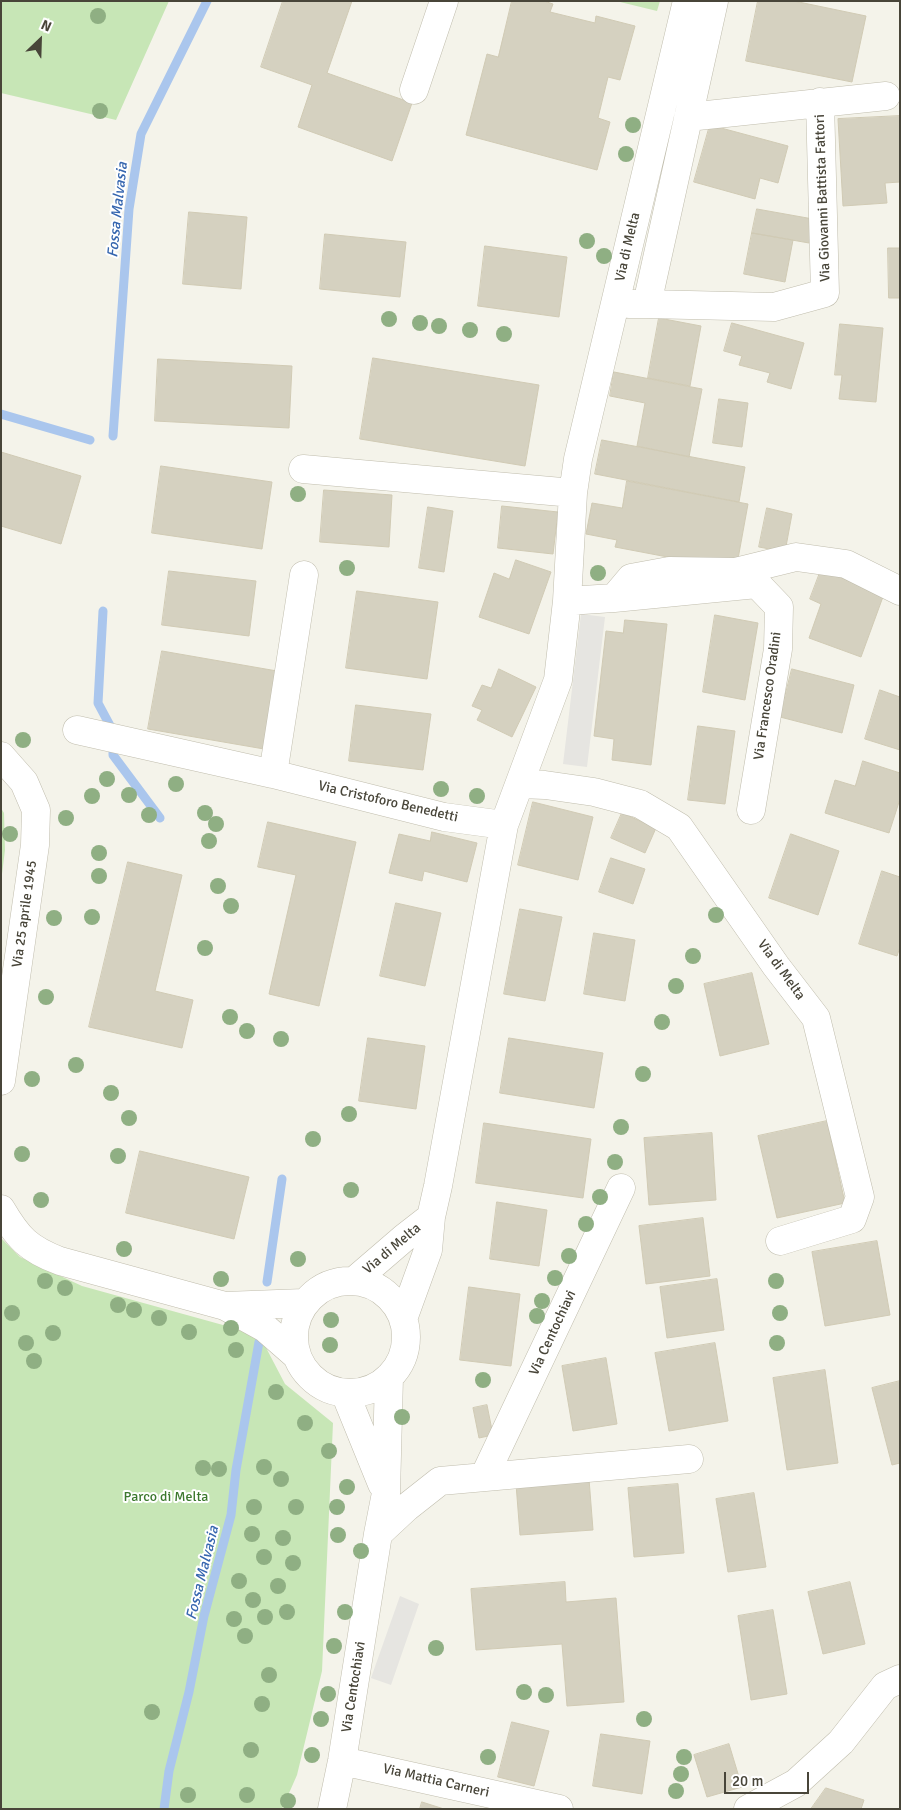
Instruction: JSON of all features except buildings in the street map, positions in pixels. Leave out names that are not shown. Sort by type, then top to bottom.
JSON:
[{"type":"street","points":[[414,90],[444,1]]},
{"type":"street","name":"Via di Melta","points":[[403,1319],[428,1250],[431,1217],[504,825],[558,680],[568,601],[573,493],[578,459],[687,1]]},
{"type":"street","points":[[647,304],[714,1]]},
{"type":"street","name":"Via Giovanni Battista Fattori","points":[[688,117],[886,96]]},
{"type":"street","name":"Via Giovanni Battista Fattori","points":[[615,304],[774,307],[825,292],[820,102]]},
{"type":"street","points":[[303,469],[573,493]]},
{"type":"street","points":[[614,598],[631,578],[669,571],[735,572],[796,557],[846,564],[900,591]]},
{"type":"street","points":[[273,774],[304,575]]},
{"type":"street","name":"Via Francesco Oradini","points":[[568,601],[757,584],[779,607],[778,649],[751,810]]},
{"type":"street","name":"Via Cristoforo Benedetti","points":[[88,732],[273,774],[444,816],[504,825]]},
{"type":"street","name":"Via 25 aprile 1945","points":[[1,756],[24,782],[36,810],[35,845],[1,1081]]},
{"type":"street","name":"Via di Melta","points":[[520,784],[545,785],[594,792],[640,804],[680,827],[776,966],[816,1018],[860,1197],[852,1219],[780,1241]]},
{"type":"street","name":"Via Centochiavi","points":[[484,1477],[621,1188]]},
{"type":"street","points":[[1,1208],[11,1226],[24,1242],[42,1254],[60,1261],[225,1306],[265,1328],[297,1356]]},
{"type":"street","name":"Via di Melta","points":[[354,1281],[431,1217]]},
{"type":"street","name":"Via di Melta","points":[[338,1281],[354,1281],[371,1285],[396,1304],[403,1319],[406,1334],[404,1350],[399,1365],[389,1377],[369,1390],[345,1393],[329,1389],[316,1382],[304,1370],[297,1356],[293,1340],[294,1324],[304,1303],[323,1287],[338,1281]]},
{"type":"street","points":[[225,1306],[304,1303]]},
{"type":"street","name":"Via Centochiavi","points":[[332,1809],[342,1761],[386,1493],[389,1377]]},
{"type":"street","points":[[345,1393],[386,1493]]},
{"type":"street","points":[[378,1534],[407,1507],[440,1481],[689,1459]]},
{"type":"street","points":[[748,1809],[796,1783],[841,1742],[885,1686],[900,1679]]},
{"type":"street","name":"Via Mattia Carneri","points":[[342,1761],[559,1809]]},
{"type":"green space","points":[[1,1],[169,1],[116,120],[1,93]]},
{"type":"green space","points":[[616,1],[660,1],[657,11]]},
{"type":"green space","points":[[1,808],[4,813],[5,850],[1,882]]},
{"type":"green space","name":"Parco di Melta","points":[[1,1238],[20,1257],[82,1286],[241,1330],[262,1340],[285,1384],[333,1423],[322,1671],[297,1775],[282,1809],[1,1809]]},
{"type":"shaded area","points":[[581,614],[605,617],[587,767],[563,764]]},
{"type":"shaded area","points":[[400,1596],[419,1604],[391,1685],[371,1678]]},
{"type":"waterway","name":"Fossa Malvasia","points":[[113,436],[129,209],[141,134],[207,1]]},
{"type":"waterway","points":[[1,414],[90,440]]},
{"type":"waterway","name":"Fossa Malvasia","points":[[103,611],[98,703],[113,731],[113,755],[160,818]]},
{"type":"waterway","name":"Fossa Malvasia","points":[[267,1282],[282,1179]]},
{"type":"waterway","name":"Fossa Malvasia","points":[[164,1809],[169,1771],[189,1692],[204,1616],[231,1515],[236,1470],[259,1342]]}]
